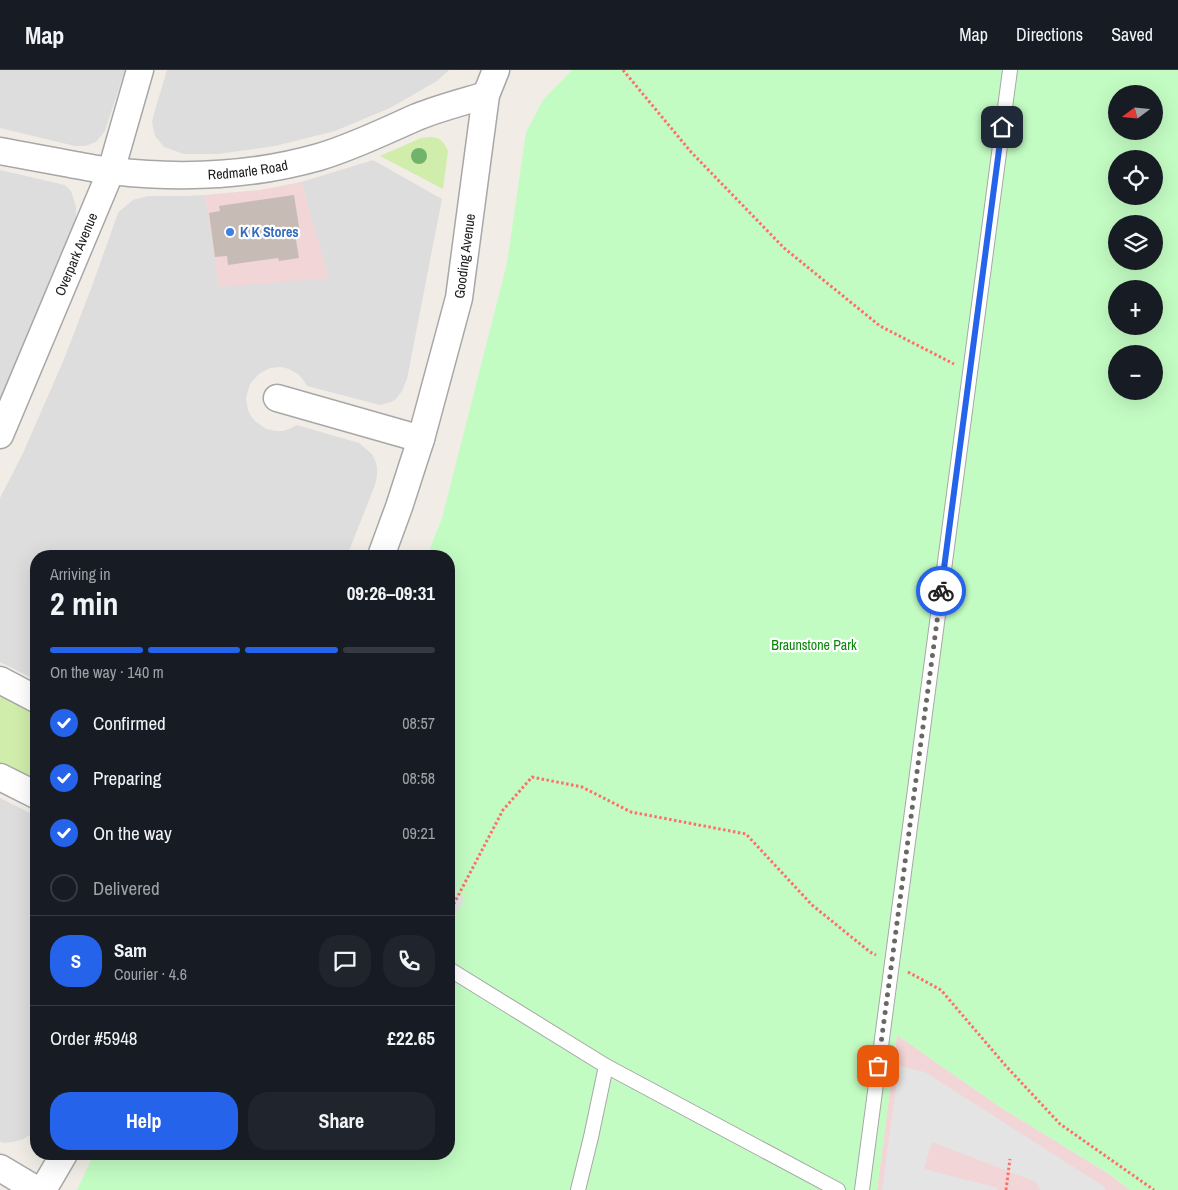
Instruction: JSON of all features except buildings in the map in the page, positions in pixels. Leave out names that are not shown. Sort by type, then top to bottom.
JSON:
[{"type":"street","name":"Overpark Avenue","points":[[0,434],[111,171],[140,70]]},
{"type":"street","name":"Gooding Avenue","points":[[383,550],[421,439],[459,298],[486,95],[496,70]]},
{"type":"street","name":"Redmarle Road","points":[[0,151],[111,171],[185,175],[222,174],[283,165],[320,157],[356,144],[419,116],[486,95]]},
{"type":"street","points":[[276,398],[421,439]]},
{"type":"street","points":[[0,680],[30,696]]},
{"type":"street","points":[[0,777],[30,792]]},
{"type":"street","points":[[43,1190],[60,1160]]},
{"type":"street","points":[[0,1168],[37,1190]]},
{"type":"lane","points":[[862,1190],[1010,70]]},
{"type":"lane","points":[[455,973],[606,1066],[838,1190]]},
{"type":"lane","points":[[578,1190],[606,1066]]},
{"type":"path","points":[[624,70],[691,152],[784,248],[880,326],[970,372]]},
{"type":"path","points":[[455,902],[503,810],[532,777],[582,787],[631,812],[746,834],[812,905],[870,952],[892,962],[941,990],[1005,1065],[1060,1124],[1154,1190]]},
{"type":"path","points":[[1006,1190],[1010,1159]]},
{"type":"shaded area","points":[[0,70],[125,70],[105,131],[96,142],[85,146],[75,146],[0,128]]},
{"type":"shaded area","points":[[167,70],[449,70],[437,81],[390,108],[335,131],[275,146],[218,154],[184,154],[164,147],[155,136],[152,122]]},
{"type":"shaded area","points":[[373,160],[442,199],[407,379],[396,399],[380,405],[307,386],[298,374],[281,367],[270,368],[259,374],[250,384],[246,398],[251,416],[266,429],[283,431],[297,425],[359,443],[372,454],[377,467],[375,485],[349,550],[30,550],[30,677],[0,662],[0,498],[23,453],[64,359],[118,213],[133,200],[148,196],[205,195],[220,286],[328,277],[301,182]]},
{"type":"shaded area","points":[[0,170],[65,185],[71,191],[76,206],[76,218],[0,403]]},
{"type":"shaded area","points":[[301,182],[329,278],[219,287],[205,195],[260,190]]},
{"type":"shaded area","points":[[0,798],[30,813],[30,1135],[13,1142],[3,1143],[0,1141]]},
{"type":"shaded area","points":[[455,894],[465,898],[455,917]]},
{"type":"shaded area","points":[[897,1035],[1000,1107],[1109,1174],[1130,1190],[877,1190]]},
{"type":"shaded area","points":[[899,1066],[925,1072],[1106,1188],[1105,1190],[1040,1190],[1036,1182],[932,1142],[924,1169],[998,1188],[997,1190],[882,1190]]},
{"type":"green space","name":"Braunstone Park","points":[[572,70],[1178,70],[1178,1190],[1130,1190],[1109,1174],[1000,1107],[897,1035],[877,1190],[77,1190],[91,1160],[455,1160],[455,550],[429,550],[442,518],[507,263],[526,132],[543,100]]},
{"type":"green space","points":[[430,137],[441,141],[448,151],[443,189],[380,156],[421,138]]},
{"type":"green space","points":[[0,696],[30,711],[30,780],[0,765]]},
{"type":"way so far","points":[[878,1066],[941,591]]},
{"type":"place","name":"K K Stores","points":[[230,232]]},
{"type":"route","points":[[941,591],[1002,127]]}]
